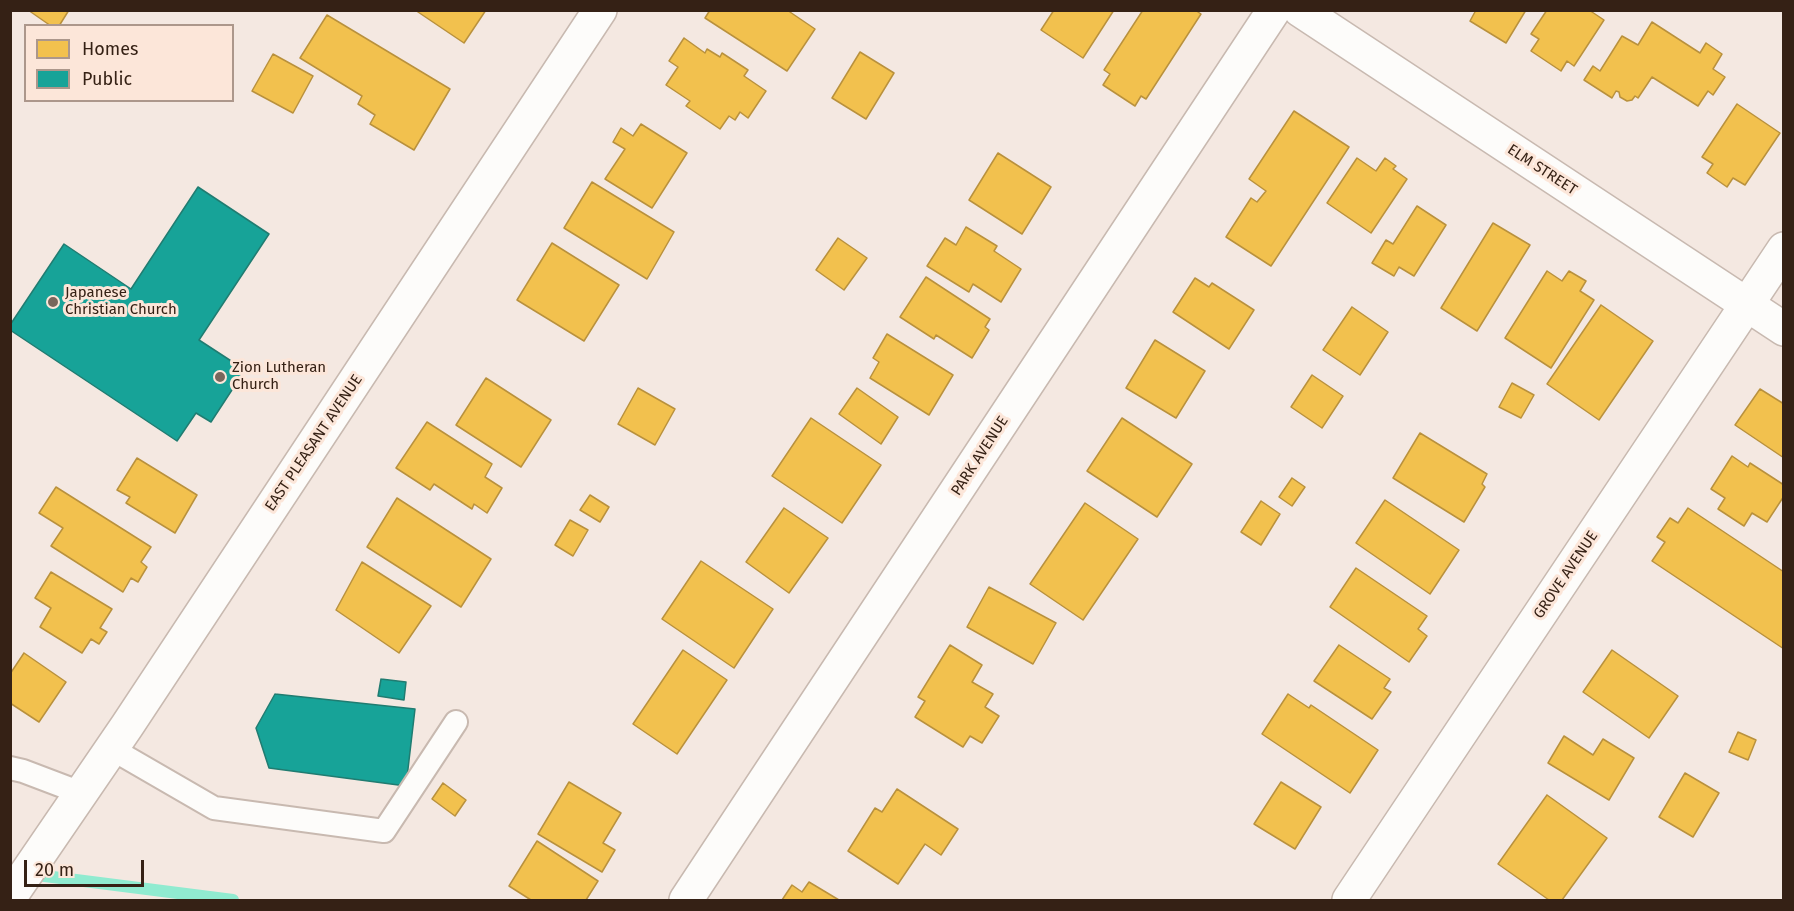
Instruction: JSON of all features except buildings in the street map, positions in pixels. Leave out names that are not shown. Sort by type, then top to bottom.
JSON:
[{"type":"street","name":"EAST PLEASANT AVENUE","points":[[18,886],[112,749],[600,10]]},
{"type":"street","name":"PARK AVENUE","points":[[686,900],[1274,10]]},
{"type":"street","name":"ELM STREET","points":[[1300,10],[1784,329]]},
{"type":"street","name":"GROVE AVENUE","points":[[1349,900],[1784,249]]},
{"type":"lane","points":[[112,749],[214,808],[384,831],[456,722]]},
{"type":"lane","points":[[10,768],[81,794]]},
{"type":"waterway","points":[[29,874],[233,900]]},
{"type":"place","name":"Japanese Christian Church","points":[[53,302]]},
{"type":"place","name":"Zion Lutheran Church","points":[[220,377]]}]
